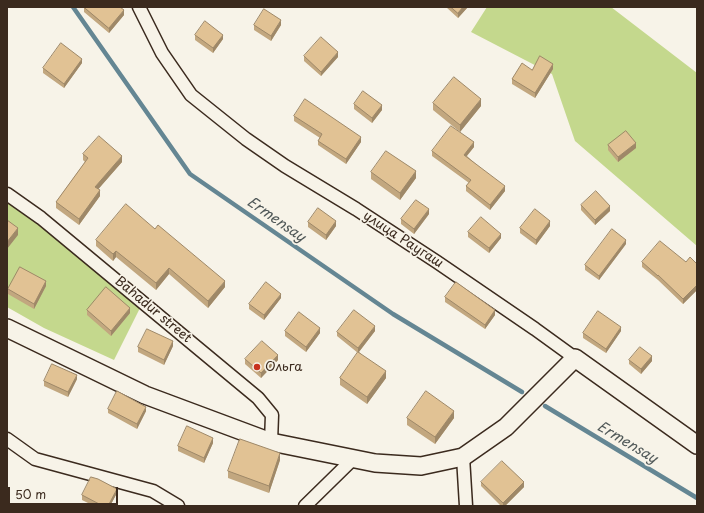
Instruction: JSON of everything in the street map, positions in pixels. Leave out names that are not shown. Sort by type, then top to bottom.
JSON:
[{"type":"street","name":"улица Раугаш","points":[[139,7],[162,53],[191,94],[246,139],[285,166],[356,209],[535,329],[697,445]]},
{"type":"street","name":"Bahadur street","points":[[7,194],[41,218],[258,398],[272,415],[271,442]]},
{"type":"street","points":[[7,328],[145,395],[271,442],[375,463],[421,466],[463,457],[506,427],[575,358]]},
{"type":"street","points":[[7,440],[35,459],[153,491],[178,506]]},
{"type":"street","points":[[463,457],[466,506]]},
{"type":"street","points":[[305,506],[354,458]]},
{"type":"green space","points":[[487,7],[611,7],[697,73],[697,246],[575,141],[552,74],[471,32]]},
{"type":"green space","points":[[7,200],[41,226],[140,308],[114,360],[44,328],[7,307]]},
{"type":"building","points":[[84,7],[120,7],[124,10],[109,28]]},
{"type":"building","points":[[451,7],[463,7],[458,13]]},
{"type":"building","points":[[264,9],[281,20],[271,36],[254,25]]},
{"type":"building","points":[[205,21],[223,35],[213,48],[195,35]]},
{"type":"building","points":[[321,37],[338,52],[321,72],[304,56]]},
{"type":"building","points":[[61,43],[82,59],[64,84],[43,68]]},
{"type":"building","points":[[540,56],[553,64],[535,93],[512,79],[522,63],[532,70]]},
{"type":"building","points":[[454,77],[481,99],[460,125],[433,103]]},
{"type":"building","points":[[363,91],[382,105],[372,118],[354,104]]},
{"type":"building","points":[[305,99],[361,137],[346,159],[318,141],[322,134],[294,116]]},
{"type":"building","points":[[451,126],[474,142],[464,155],[505,186],[490,205],[466,186],[471,180],[432,151]]},
{"type":"building","points":[[626,131],[636,143],[618,157],[608,145]]},
{"type":"building","points":[[99,136],[122,156],[95,187],[100,190],[79,219],[56,202],[88,158],[83,154]]},
{"type":"building","points":[[386,151],[416,171],[400,193],[371,172]]},
{"type":"building","points":[[596,191],[610,206],[595,220],[581,205]]},
{"type":"building","points":[[416,200],[429,209],[414,229],[401,219]]},
{"type":"building","points":[[126,204],[155,229],[158,225],[225,281],[208,301],[169,268],[156,283],[116,251],[113,254],[96,240]]},
{"type":"building","points":[[318,208],[336,221],[326,235],[308,222]]},
{"type":"building","points":[[535,209],[550,221],[536,240],[520,228]]},
{"type":"building","points":[[481,217],[501,234],[489,248],[468,232]]},
{"type":"building","points":[[7,220],[18,228],[7,242]]},
{"type":"building","points":[[612,229],[626,240],[599,276],[585,265]]},
{"type":"building","points":[[660,241],[686,262],[690,257],[697,264],[697,285],[683,299],[642,262]]},
{"type":"building","points":[[20,267],[46,281],[34,304],[8,289]]},
{"type":"building","points":[[266,282],[281,294],[264,315],[249,304]]},
{"type":"building","points":[[456,282],[495,310],[485,325],[445,297]]},
{"type":"building","points":[[106,287],[130,308],[111,331],[87,310]]},
{"type":"building","points":[[354,310],[375,326],[358,348],[337,332]]},
{"type":"building","points":[[598,311],[621,327],[606,349],[583,333]]},
{"type":"building","points":[[299,312],[320,328],[306,347],[285,331]]},
{"type":"building","points":[[147,329],[173,341],[164,360],[138,347]]},
{"type":"building","points":[[262,341],[278,355],[261,373],[245,359]]},
{"type":"building","points":[[640,347],[652,356],[641,369],[629,360]]},
{"type":"building","points":[[358,352],[386,371],[367,397],[340,378]]},
{"type":"building","points":[[52,364],[77,375],[68,392],[44,381]]},
{"type":"building","points":[[117,391],[146,407],[137,424],[108,409]]},
{"type":"building","points":[[426,391],[454,411],[435,437],[407,418]]},
{"type":"building","points":[[187,426],[213,438],[204,458],[178,446]]},
{"type":"building","points":[[240,439],[280,453],[269,486],[228,471]]},
{"type":"building","points":[[502,461],[524,482],[503,503],[481,482]]},
{"type":"building","points":[[91,477],[117,489],[108,506],[103,506],[82,495]]},
{"type":"waterway","name":"Ermensay","points":[[73,7],[190,174],[393,314],[522,392]]},
{"type":"waterway","name":"Ermensay","points":[[545,406],[697,498]]},
{"type":"place","name":"Ольга","points":[[257,367]]}]
